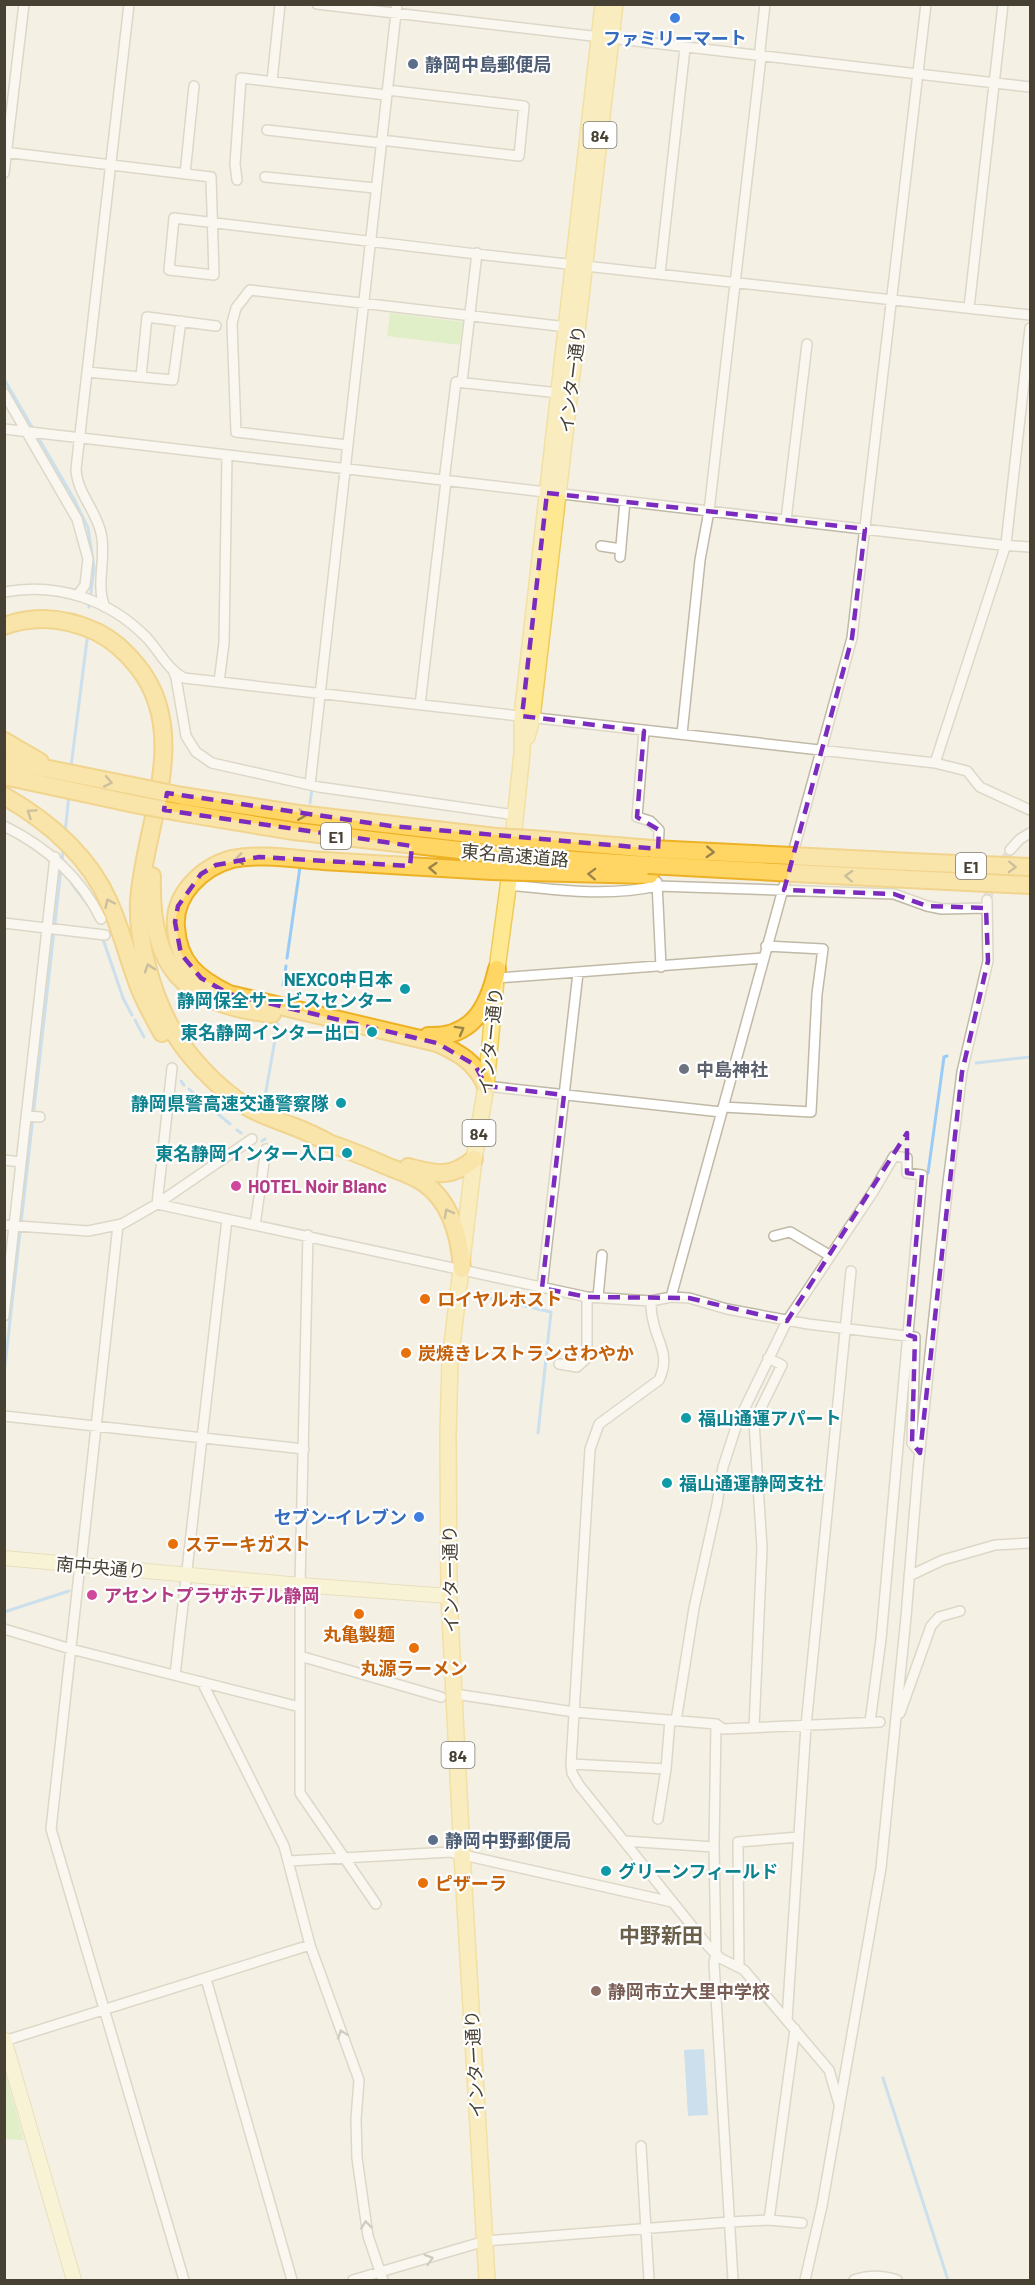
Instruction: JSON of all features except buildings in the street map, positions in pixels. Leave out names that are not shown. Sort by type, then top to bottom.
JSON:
[{"type":"highway","points":[[4,617],[39,610],[78,616],[97,622],[131,646],[146,663],[161,690],[171,721],[171,771],[152,873],[151,901],[160,947],[179,978],[207,999],[224,1006],[244,1011],[338,1021]]},
{"type":"highway","points":[[4,626],[43,618],[70,621],[85,626],[116,644],[130,656],[143,673],[158,708],[164,742],[162,772],[139,901],[143,952],[169,1024],[187,1051],[213,1079],[245,1106],[413,1177],[432,1189],[450,1215],[457,1233],[461,1246],[462,1269]]},
{"type":"highway","points":[[4,741],[70,779]]},
{"type":"highway","name":"東名高速道路","points":[[4,760],[70,779],[139,805],[180,804],[299,814],[495,845],[531,839],[652,869]]},
{"type":"highway","name":"東名高速道路","points":[[4,776],[70,779],[143,788],[180,804]]},
{"type":"highway","points":[[4,796],[64,839],[93,873],[108,900],[141,992],[162,1034],[178,1057],[199,1079],[242,1114],[269,1127],[333,1145]]},
{"type":"highway","name":"東名高速道路","points":[[495,845],[529,864],[652,869],[911,862],[1030,867]]},
{"type":"highway","points":[[486,1086],[475,1065],[454,1050],[437,1043],[229,994],[214,987],[190,969],[181,954],[175,922],[178,906],[188,889],[201,874],[216,865],[234,859],[259,857],[492,871],[529,864]]},
{"type":"highway","name":"E1","points":[[652,869],[1028,885]]},
{"type":"highway","points":[[403,1036],[442,1037],[468,1026],[489,998],[497,974]]},
{"type":"highway","points":[[370,1159],[435,1174],[457,1171],[474,1159]]},
{"type":"main road","name":"インター通り","points":[[603,4],[605,38]]},
{"type":"main road","name":"インター通り","points":[[514,822],[605,38],[615,4]]},
{"type":"main road","name":"インター通り","points":[[553,494],[559,393],[567,327],[579,264]]},
{"type":"main road","name":"インター通り","points":[[487,2280],[462,1854],[448,1696],[450,1362],[474,1159],[486,1086],[508,882]]},
{"type":"street","points":[[4,173],[24,4]]},
{"type":"street","points":[[101,605],[104,558],[102,539],[95,515],[77,482],[87,372],[129,4]]},
{"type":"street","points":[[272,81],[280,4]]},
{"type":"street","points":[[317,4],[396,9],[685,48],[1030,87]]},
{"type":"street","points":[[682,734],[700,560],[709,511],[761,57],[765,4]]},
{"type":"street","points":[[671,1297],[852,638],[926,4]]},
{"type":"street","points":[[969,308],[1003,4]]},
{"type":"street","points":[[310,785],[396,9]]},
{"type":"street","points":[[660,273],[685,48]]},
{"type":"street","points":[[237,180],[235,164],[241,78],[524,106],[519,156],[267,130]]},
{"type":"street","points":[[185,174],[194,86]]},
{"type":"street","points":[[6,152],[211,177],[211,222],[214,275],[169,270],[174,218],[211,222],[369,241],[1030,315]]},
{"type":"street","points":[[265,177],[375,188]]},
{"type":"street","points":[[462,382],[477,253]]},
{"type":"street","points":[[347,444],[236,432],[232,323],[236,308],[250,290],[567,327]]},
{"type":"street","points":[[141,376],[147,317],[216,326]]},
{"type":"street","points":[[87,372],[173,380],[181,321]]},
{"type":"street","points":[[935,763],[1006,544],[1028,373],[1030,328]]},
{"type":"street","points":[[786,520],[807,344]]},
{"type":"street","points":[[420,705],[456,381],[559,393]]},
{"type":"street","points":[[4,393],[77,519],[88,559],[85,585],[80,595]]},
{"type":"street","points":[[4,429],[553,494],[1030,547]]},
{"type":"street","points":[[219,682],[224,643],[227,455]]},
{"type":"street","points":[[601,546],[620,553],[625,501]]},
{"type":"street","points":[[85,542],[102,539]]},
{"type":"street","points":[[88,559],[104,558]]},
{"type":"street","points":[[4,592],[47,588],[80,595],[101,605],[134,626],[173,670],[184,678],[935,763],[967,771],[980,787],[1030,810]]},
{"type":"street","points":[[173,670],[186,736],[196,752],[212,763],[310,785],[514,822]]},
{"type":"street","points":[[644,730],[637,817],[650,821],[659,830],[652,869],[661,967]]},
{"type":"street","points":[[4,826],[34,842],[56,858],[80,885],[102,919]]},
{"type":"street","points":[[1010,850],[1020,839],[1030,833]]},
{"type":"street","points":[[4,1316],[12,1225],[28,1116],[56,858]]},
{"type":"street","points":[[508,882],[584,892],[629,892],[652,869]]},
{"type":"street","points":[[652,869],[784,890],[894,894],[927,906],[986,904],[988,961],[962,1072],[947,1194],[881,1868],[822,2206],[806,2280]]},
{"type":"street","points":[[4,923],[105,935]]},
{"type":"street","points":[[486,1086],[722,1109],[811,1112],[817,994],[823,949],[766,946]]},
{"type":"street","points":[[497,974],[578,973],[763,957]]},
{"type":"street","points":[[542,1288],[578,973]]},
{"type":"street","points":[[157,1204],[172,1068]]},
{"type":"street","points":[[28,1116],[40,1117]]},
{"type":"street","points":[[12,1225],[88,1231],[118,1225],[135,1218],[157,1204],[252,1138]]},
{"type":"street","points":[[255,1225],[266,1149]]},
{"type":"street","points":[[300,1656],[448,1696],[574,1712],[673,1720],[716,1724],[723,1729],[875,1722],[922,1175],[905,1176],[907,1158],[894,1156],[873,1192],[829,1255],[787,1321],[737,1424],[723,1467],[694,1608],[673,1720],[658,1819]]},
{"type":"street","points":[[4,1160],[21,1162]]},
{"type":"street","points":[[157,1204],[587,1297],[651,1301],[671,1297],[689,1298],[727,1309],[787,1321],[915,1337],[912,1443],[920,1453]]},
{"type":"street","points":[[175,1675],[227,1219]]},
{"type":"street","points":[[118,1225],[51,1829],[184,2280]]},
{"type":"street","points":[[774,1236],[790,1232],[829,1255]]},
{"type":"street","points":[[308,1235],[300,1585],[300,1793],[376,1904]]},
{"type":"street","points":[[598,1297],[602,1255]]},
{"type":"street","points":[[787,2020],[806,1726],[851,1271]]},
{"type":"street","points":[[559,1364],[577,1367],[587,1358],[587,1297]]},
{"type":"street","points":[[651,1301],[653,1321],[664,1350],[662,1374],[659,1380],[598,1424],[590,1449],[572,1773],[579,1785],[708,1946],[720,1958],[739,1966],[830,2070],[839,2106]]},
{"type":"street","points":[[754,1728],[762,1548],[754,1422],[782,1365],[768,1358]]},
{"type":"street","points":[[4,1416],[304,1449]]},
{"type":"street","points":[[909,1576],[943,1560],[995,1545],[1030,1543]]},
{"type":"street","name":"南中央通り","points":[[4,1558],[449,1596]]},
{"type":"street","points":[[911,1559],[932,1565]]},
{"type":"street","points":[[896,1720],[931,1626],[939,1617],[960,1611]]},
{"type":"street","points":[[4,1629],[71,1649],[300,1707]]},
{"type":"street","points":[[202,1682],[285,1846],[310,1945],[359,2080],[356,2120],[357,2158],[368,2236],[382,2277]]},
{"type":"street","points":[[716,1724],[714,1847],[716,1953],[714,1963],[733,2280]]},
{"type":"street","points":[[571,1764],[666,1769]]},
{"type":"street","points":[[739,1966],[738,1842],[799,1837]]},
{"type":"street","points":[[624,1841],[714,1847]]},
{"type":"street","points":[[289,1861],[450,1851],[672,1902]]},
{"type":"street","points":[[74,2280],[5,2040],[310,1945]]},
{"type":"street","points":[[206,1978],[292,2280]]},
{"type":"street","points":[[769,2220],[795,2029]]},
{"type":"street","points":[[641,2146],[649,2280]]},
{"type":"street","points":[[352,2280],[382,2277],[485,2241],[729,2222],[769,2220],[802,2223]]},
{"type":"street","points":[[854,2280],[870,2276],[897,2280]]},
{"type":"highlighted area","points":[[547,493],[865,529],[852,638],[784,890],[894,894],[927,906],[986,908],[988,961],[962,1072],[920,1453],[912,1443],[915,1337],[908,1335],[922,1175],[907,1173],[907,1133],[787,1321],[689,1298],[587,1297],[542,1288],[564,1095],[486,1086],[475,1065],[437,1043],[229,994],[201,978],[181,954],[175,922],[178,906],[201,874],[216,865],[259,857],[410,866],[412,846],[164,810],[167,793],[391,826],[658,849],[659,830],[637,817],[644,731],[522,716]]},
{"type":"green space","points":[[390,313],[463,322],[460,345],[387,336]]},
{"type":"green space","points":[[5,2072],[24,2140],[5,2139]]},
{"type":"water","points":[[704,2049],[708,2115],[688,2116],[684,2050]]},
{"type":"waterway","points":[[4,379],[74,499],[88,528],[94,568],[89,607]]},
{"type":"waterway","points":[[71,767],[87,640]]},
{"type":"waterway","points":[[310,803],[312,789]]},
{"type":"waterway","points":[[65,833],[69,795]]},
{"type":"waterway","points":[[62,863],[63,848]]},
{"type":"waterway","points":[[287,958],[300,867]]},
{"type":"waterway","points":[[4,1374],[61,869]]},
{"type":"waterway","points":[[72,884],[88,905]]},
{"type":"waterway","points":[[103,939],[123,998],[132,1015]]},
{"type":"waterway","points":[[283,985],[286,966]]},
{"type":"waterway","points":[[135,1020],[144,1037]]},
{"type":"waterway","points":[[263,1108],[276,1034]]},
{"type":"waterway","points":[[928,1173],[944,1057],[947,1056]]},
{"type":"waterway","points":[[976,1063],[1030,1057]]},
{"type":"waterway","points":[[181,1081],[184,1085]]},
{"type":"waterway","points":[[189,1089],[203,1102]]},
{"type":"waterway","points":[[217,1113],[230,1124]]},
{"type":"waterway","points":[[237,1130],[241,1133]]},
{"type":"waterway","points":[[476,1295],[551,1312],[538,1433]]},
{"type":"waterway","points":[[4,1612],[69,1591]]},
{"type":"waterway","points":[[883,2078],[948,2280]]},
{"type":"tunnel","points":[[987,900],[993,880],[1010,850]]},
{"type":"place","name":"ファミリーマート","points":[[675,18]]},
{"type":"place","name":"静岡中島郵便局","points":[[413,64]]},
{"type":"place","name":"NEXCO中日本 静岡保全サービスセンター","points":[[405,989]]},
{"type":"place","name":"東名静岡インター出口","points":[[372,1032]]},
{"type":"place","name":"中島神社","points":[[684,1069]]},
{"type":"place","name":"静岡県警高速交通警察隊","points":[[341,1103]]},
{"type":"place","name":"東名静岡インター入口","points":[[347,1153]]},
{"type":"place","name":"HOTEL Noir Blanc","points":[[236,1186]]},
{"type":"place","name":"ロイヤルホスト","points":[[425,1299]]},
{"type":"place","name":"炭焼きレストランさわやか","points":[[406,1353]]},
{"type":"place","name":"福山通運アパート","points":[[686,1418]]},
{"type":"place","name":"福山通運静岡支社","points":[[667,1483]]},
{"type":"place","name":"セブン-イレブン","points":[[419,1517]]},
{"type":"place","name":"ステーキガスト","points":[[173,1544]]},
{"type":"place","name":"アセントプラザホテル静岡","points":[[92,1595]]},
{"type":"place","name":"丸亀製麺","points":[[359,1614]]},
{"type":"place","name":"丸源ラーメン","points":[[414,1648]]},
{"type":"place","name":"静岡中野郵便局","points":[[433,1840]]},
{"type":"place","name":"グリーンフィールド","points":[[606,1871]]},
{"type":"place","name":"ピザーラ","points":[[423,1883]]},
{"type":"place","name":"静岡市立大里中学校","points":[[596,1991]]},
{"type":"district","name":"中野新田","points":[[661,1934]]}]
